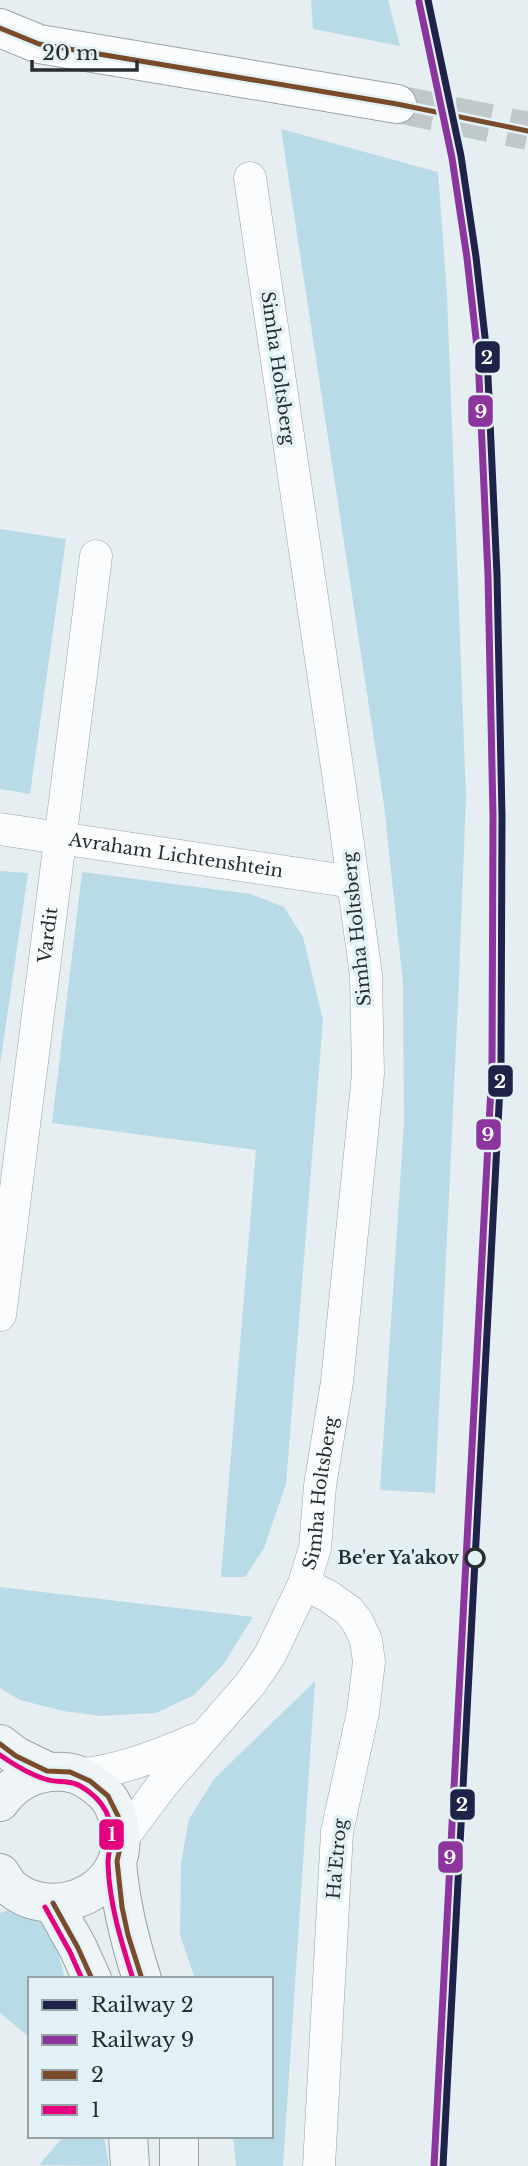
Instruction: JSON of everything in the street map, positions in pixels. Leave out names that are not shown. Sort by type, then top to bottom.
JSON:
[{"type":"main road","points":[[0,1744],[16,1756],[90,1781],[108,1796],[118,1816],[122,1907],[141,1977]]},
{"type":"main road","points":[[0,1802],[8,1790],[25,1778],[61,1773]]},
{"type":"main road","points":[[0,1873],[9,1886],[27,1898],[68,1903],[88,1895],[106,1881],[119,1850]]},
{"type":"main road","points":[[53,1903],[91,1977]]},
{"type":"main road","points":[[128,2138],[130,2166]]},
{"type":"main road","points":[[178,2138],[179,2166]]},
{"type":"street","points":[[0,29],[40,44],[397,104]]},
{"type":"street","points":[[0,48],[40,44]]},
{"type":"street","name":"Simha Holtsberg","points":[[119,1850],[143,1809],[251,1683],[271,1655],[304,1584],[315,1548],[320,1486],[337,1382],[368,1074],[366,975],[250,178]]},
{"type":"street","name":"Vardit","points":[[0,1315],[96,556]]},
{"type":"street","name":"Avraham Lichtenshtein","points":[[0,829],[353,882]]},
{"type":"street","name":"Ha'Etrog","points":[[304,1584],[328,1596],[357,1621],[366,1640],[369,1662],[363,1712],[337,1832],[319,2166]]},
{"type":"street","name":"Simha Holtsberg","points":[[61,1773],[98,1773],[124,1767],[204,1736]]},
{"type":"shaded area","points":[[311,0],[388,0],[400,46],[313,29]]},
{"type":"shaded area","points":[[281,129],[438,172],[447,295],[466,797],[435,1493],[380,1490],[404,1123],[403,984],[384,805]]},
{"type":"shaded area","points":[[0,529],[66,539],[30,794],[0,789]]},
{"type":"shaded area","points":[[0,871],[28,873],[0,1065]]},
{"type":"shaded area","points":[[82,872],[251,894],[284,907],[303,937],[323,1020],[286,1484],[264,1548],[245,1577],[221,1577],[256,1150],[52,1123]]},
{"type":"shaded area","points":[[0,1587],[253,1617],[223,1665],[194,1695],[156,1713],[101,1716],[63,1711],[20,1700],[0,1688]]},
{"type":"shaded area","points":[[315,1681],[283,2166],[236,2166],[233,2138],[273,2138],[273,1977],[194,1977],[180,1935],[181,1863],[189,1819],[214,1779]]},
{"type":"shaded area","points":[[21,1906],[43,1917],[64,1977],[28,1977],[28,2036],[0,2013],[0,1913]]},
{"type":"shaded area","points":[[62,2138],[104,2138],[109,2166],[39,2165]]},
{"type":"tunnel","points":[[397,104],[528,131]]},
{"type":"rail line","name":"2","points":[[428,0],[461,156],[487,355],[497,575],[502,816],[501,1068],[443,2166]]},
{"type":"rail line","name":"9","points":[[419,2],[452,158],[478,356],[488,575],[493,816],[492,1068],[434,2166]]},
{"type":"transit line","name":"2","points":[[0,28],[39,44],[397,104],[528,131]]},
{"type":"transit line","name":"2","points":[[0,1744],[16,1756],[47,1771],[70,1772],[90,1781],[108,1796],[118,1816],[122,1839],[117,1861],[122,1907],[141,1977]]},
{"type":"transit line","name":"1","points":[[0,1755],[36,1776],[82,1787],[96,1797],[104,1808],[112,1832],[108,1863],[113,1907],[132,1977]]},
{"type":"transit line","name":"2","points":[[53,1903],[91,1977]]},
{"type":"transit line","name":"1","points":[[45,1907],[81,1977]]},
{"type":"place","name":"Be'er Ya'akov","points":[[475,1558]]}]
